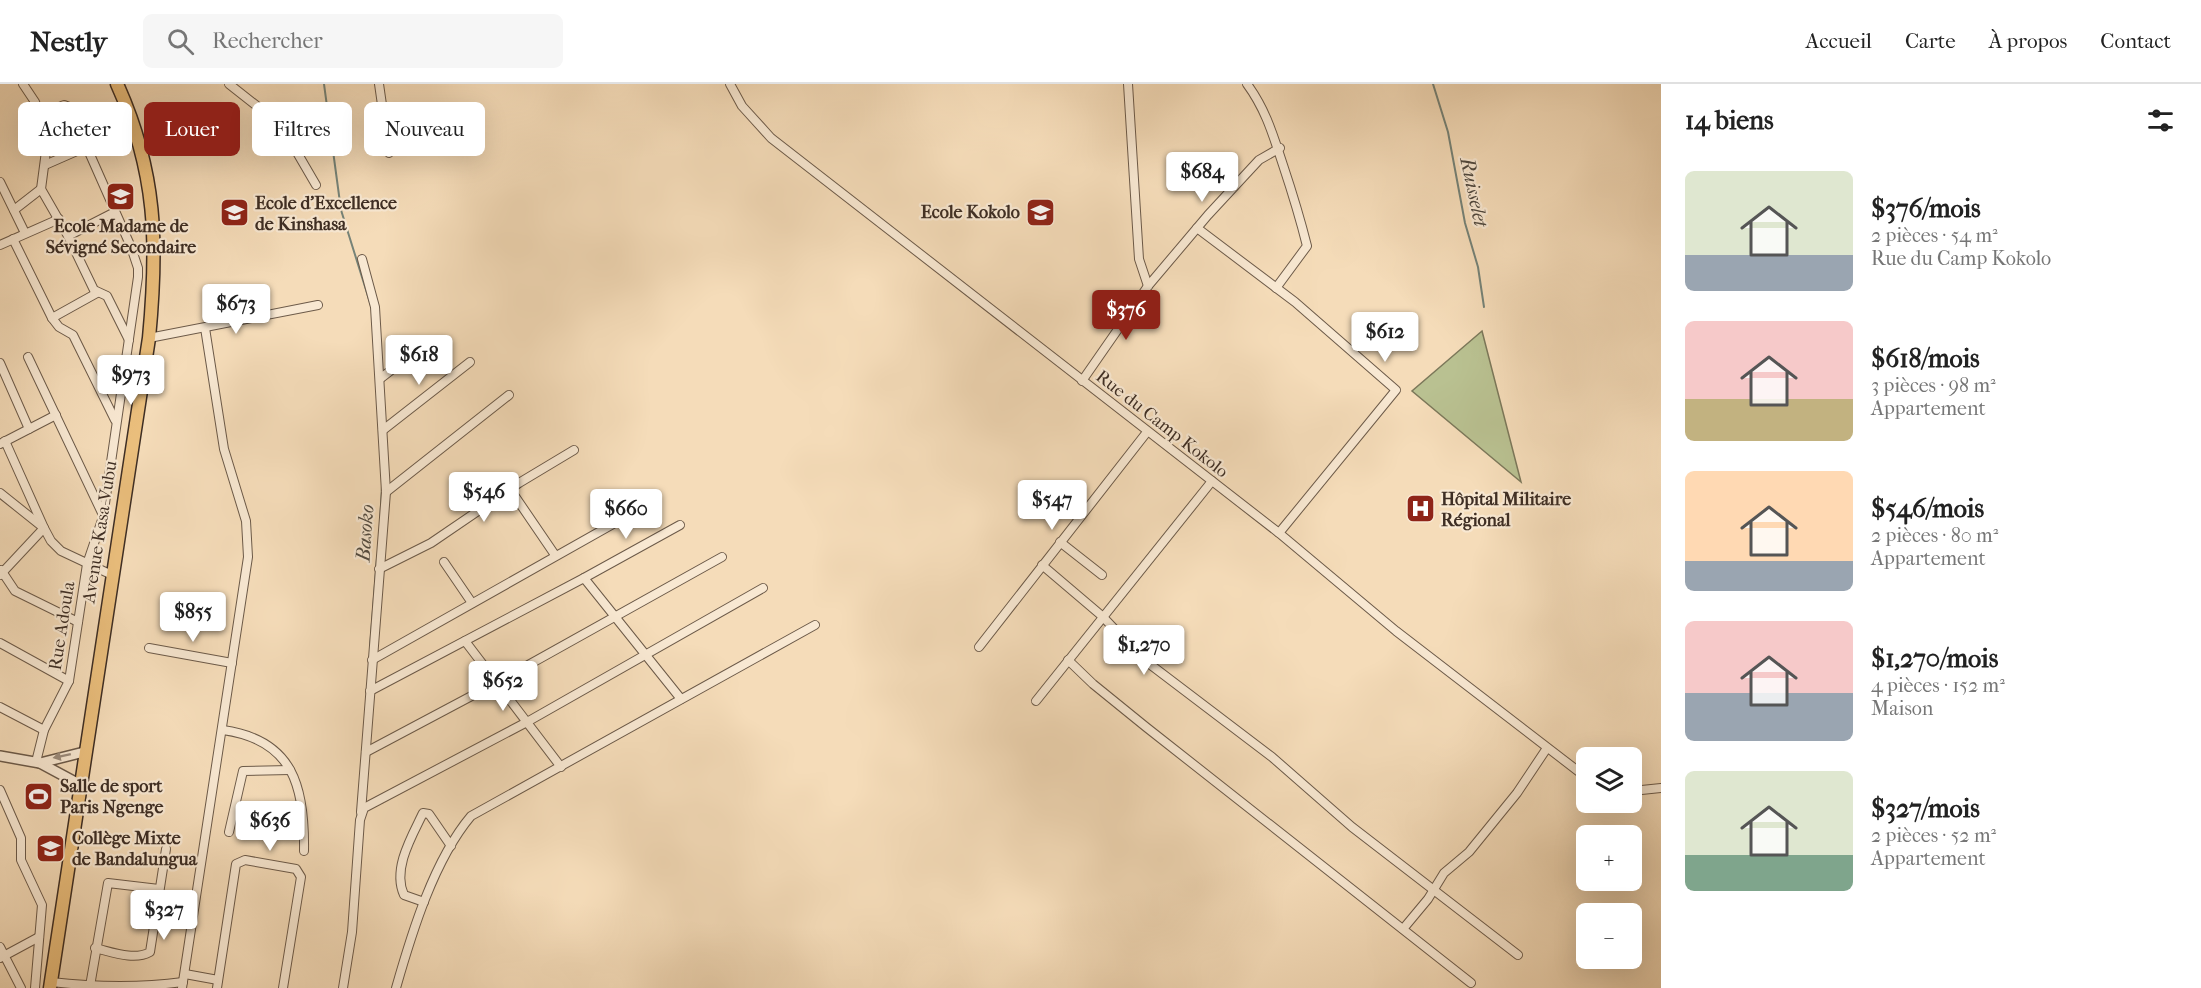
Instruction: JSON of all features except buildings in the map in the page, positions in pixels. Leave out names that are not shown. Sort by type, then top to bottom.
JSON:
[{"type":"main road","name":"Avenue Kasa-Vubu","points":[[51,985],[84,752],[149,338],[156,245],[151,197],[136,134],[117,84]]},
{"type":"street","points":[[23,84],[33,102]]},
{"type":"street","points":[[229,84],[281,125],[316,185]]},
{"type":"street","points":[[379,84],[382,102]]},
{"type":"street","name":"Rue du Camp Kokolo","points":[[730,84],[742,106],[771,138],[1279,533],[1396,631],[1576,770]]},
{"type":"street","points":[[1128,84],[1139,259],[1148,286]]},
{"type":"street","points":[[1247,84],[1268,117],[1280,148],[1307,246],[1276,288]]},
{"type":"street","points":[[1082,381],[1148,286],[1197,228],[1259,160],[1280,148]]},
{"type":"street","points":[[47,156],[41,189],[97,293]]},
{"type":"street","points":[[45,165],[66,156]]},
{"type":"street","name":"Rue Adoula","points":[[38,762],[44,730],[69,681],[87,564],[103,517],[115,420],[130,341],[138,268],[90,156]]},
{"type":"street","points":[[0,182],[25,232]]},
{"type":"street","points":[[14,210],[41,189]]},
{"type":"street","points":[[68,236],[113,213]]},
{"type":"street","points":[[0,245],[25,232],[59,219]]},
{"type":"street","points":[[1197,228],[1276,288],[1396,390],[1279,533]]},
{"type":"street","points":[[13,239],[52,318],[59,327],[73,335],[115,420]]},
{"type":"street","points":[[343,988],[352,932],[386,492],[375,307],[362,259]]},
{"type":"street","points":[[52,318],[97,293],[107,296],[130,341]]},
{"type":"street","points":[[149,338],[318,305]]},
{"type":"street","points":[[183,981],[248,557],[246,521],[224,450],[205,328]]},
{"type":"street","points":[[28,357],[103,517]]},
{"type":"street","points":[[381,378],[403,361]]},
{"type":"street","points":[[383,430],[470,362]]},
{"type":"street","points":[[0,363],[29,429]]},
{"type":"street","points":[[386,492],[509,395]]},
{"type":"street","points":[[56,415],[3,443],[51,541],[87,564],[112,575]]},
{"type":"street","points":[[979,647],[1147,432]]},
{"type":"street","points":[[379,569],[431,543],[510,489],[574,450]]},
{"type":"street","points":[[1036,700],[1212,481]]},
{"type":"street","points":[[510,489],[555,555]]},
{"type":"street","points":[[0,493],[44,528]]},
{"type":"street","points":[[372,660],[645,506]]},
{"type":"street","points":[[370,691],[680,525]]},
{"type":"street","points":[[44,528],[1,572],[15,591],[78,622]]},
{"type":"street","points":[[1060,542],[1102,575]]},
{"type":"street","points":[[366,752],[496,683],[722,556]]},
{"type":"street","points":[[444,562],[472,603]]},
{"type":"street","points":[[1042,565],[1102,616],[1143,659],[1263,750],[1352,827],[1518,955]]},
{"type":"street","points":[[584,578],[681,699]]},
{"type":"street","points":[[361,812],[379,799],[527,722],[763,588]]},
{"type":"street","points":[[396,988],[424,902],[457,833],[471,816],[815,626]]},
{"type":"street","points":[[465,641],[561,767]]},
{"type":"street","points":[[0,643],[69,681]]},
{"type":"street","points":[[149,648],[232,663]]},
{"type":"street","points":[[1068,660],[1092,684],[1470,984]]},
{"type":"street","points":[[0,707],[44,730]]},
{"type":"street","points":[[223,730],[259,739],[281,757],[290,770],[301,797],[304,817],[304,851]]},
{"type":"street","points":[[1403,929],[1444,873],[1469,852],[1517,793],[1547,748]]},
{"type":"street","points":[[38,762],[84,752]]},
{"type":"street","points":[[0,756],[38,762],[80,784]]},
{"type":"street","points":[[229,832],[243,771],[290,770]]},
{"type":"street","points":[[1642,790],[1661,788]]},
{"type":"street","points":[[0,790],[21,838],[21,860],[42,905],[35,988]]},
{"type":"street","points":[[424,902],[405,895],[402,889],[403,855],[423,813],[429,814],[451,846]]},
{"type":"street","points":[[95,948],[126,955],[142,956],[150,952],[166,849]]},
{"type":"street","points":[[51,985],[142,986],[183,981],[217,984],[236,864],[245,860],[300,872],[283,988]]},
{"type":"street","points":[[90,986],[108,883],[159,889]]},
{"type":"street","points":[[2,957],[39,937]]},
{"type":"street","points":[[0,947],[2,957],[21,988]]},
{"type":"green space","points":[[1482,331],[1521,482],[1412,391]]},
{"type":"waterway","name":"Basoko","points":[[324,84],[341,210],[372,309]]},
{"type":"waterway","name":"Ruisselet","points":[[1433,84],[1448,132],[1465,223],[1478,267],[1484,307]]},
{"type":"waterway","name":"Basoko","points":[[380,525],[382,486]]},
{"type":"waterway","name":"Basoko","points":[[370,648],[377,558]]},
{"type":"waterway","name":"Basoko","points":[[350,911],[360,782]]},
{"type":"place","name":"Ecole Madame de Sévigné Secondaire","points":[[121,197]]},
{"type":"place","name":"Ecole Kokolo","points":[[1041,212]]},
{"type":"place","name":"Ecole d'Excellence de Kinshasa","points":[[234,213]]},
{"type":"place","name":"Hôpital Militaire Régional","points":[[1420,509]]},
{"type":"place","name":"Salle de sport Paris Ngenge","points":[[39,796]]},
{"type":"place","name":"Collège Mixte de Bandalungua","points":[[51,848]]}]
